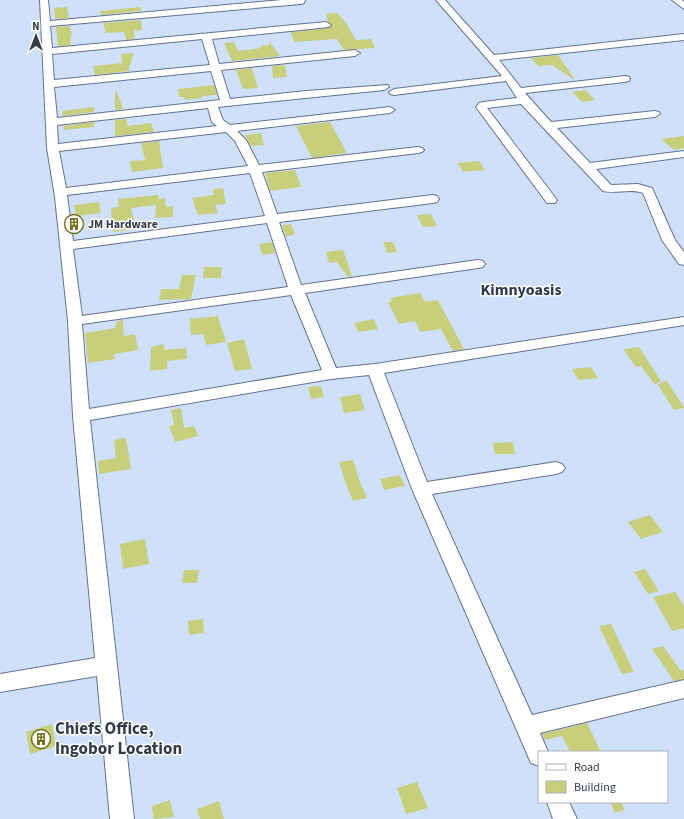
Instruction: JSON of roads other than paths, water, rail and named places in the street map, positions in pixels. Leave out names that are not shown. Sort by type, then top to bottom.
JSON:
[{"type":"street","points":[[47,0],[44,0],[45,24],[54,148],[75,321],[82,416],[122,819]]},
{"type":"street","points":[[440,0],[453,13],[508,78],[521,96],[607,188],[640,188],[648,192],[669,240],[684,261]]},
{"type":"street","points":[[676,0],[684,6]]},
{"type":"street","points":[[45,24],[301,1]]},
{"type":"street","points":[[48,50],[326,25]]},
{"type":"street","points":[[206,36],[214,67],[226,103]]},
{"type":"street","points":[[491,58],[684,37]]},
{"type":"street","points":[[50,84],[355,53]]},
{"type":"street","points":[[394,92],[508,78]]},
{"type":"street","points":[[551,200],[481,107],[483,105],[521,96],[625,79]]},
{"type":"street","points":[[52,122],[192,106],[384,87]]},
{"type":"street","points":[[212,104],[218,122],[228,128],[240,140],[254,169],[296,289],[331,374]]},
{"type":"street","points":[[186,133],[190,128],[190,120],[193,114],[192,106]]},
{"type":"street","points":[[54,148],[390,110]]},
{"type":"street","points":[[548,126],[655,114]]},
{"type":"street","points":[[60,192],[418,150]]},
{"type":"street","points":[[588,167],[684,154]]},
{"type":"street","points":[[66,246],[172,230],[271,220],[433,199]]},
{"type":"street","points":[[75,321],[478,264]]},
{"type":"street","points":[[82,416],[331,374],[375,369],[684,321]]},
{"type":"street","points":[[375,369],[421,489],[538,754]]},
{"type":"street","points":[[421,489],[556,468]]},
{"type":"street","points":[[0,683],[106,665]]},
{"type":"street","points":[[526,726],[684,689]]},
{"type":"street","points":[[558,803],[564,819]]},
{"type":"place","name":"JM Hardware","points":[[74,224]]},
{"type":"place","name":"Chiefs Office, Ingobor Location","points":[[41,739]]},
{"type":"district","name":"Kimnyoasis","points":[[521,290]]}]
